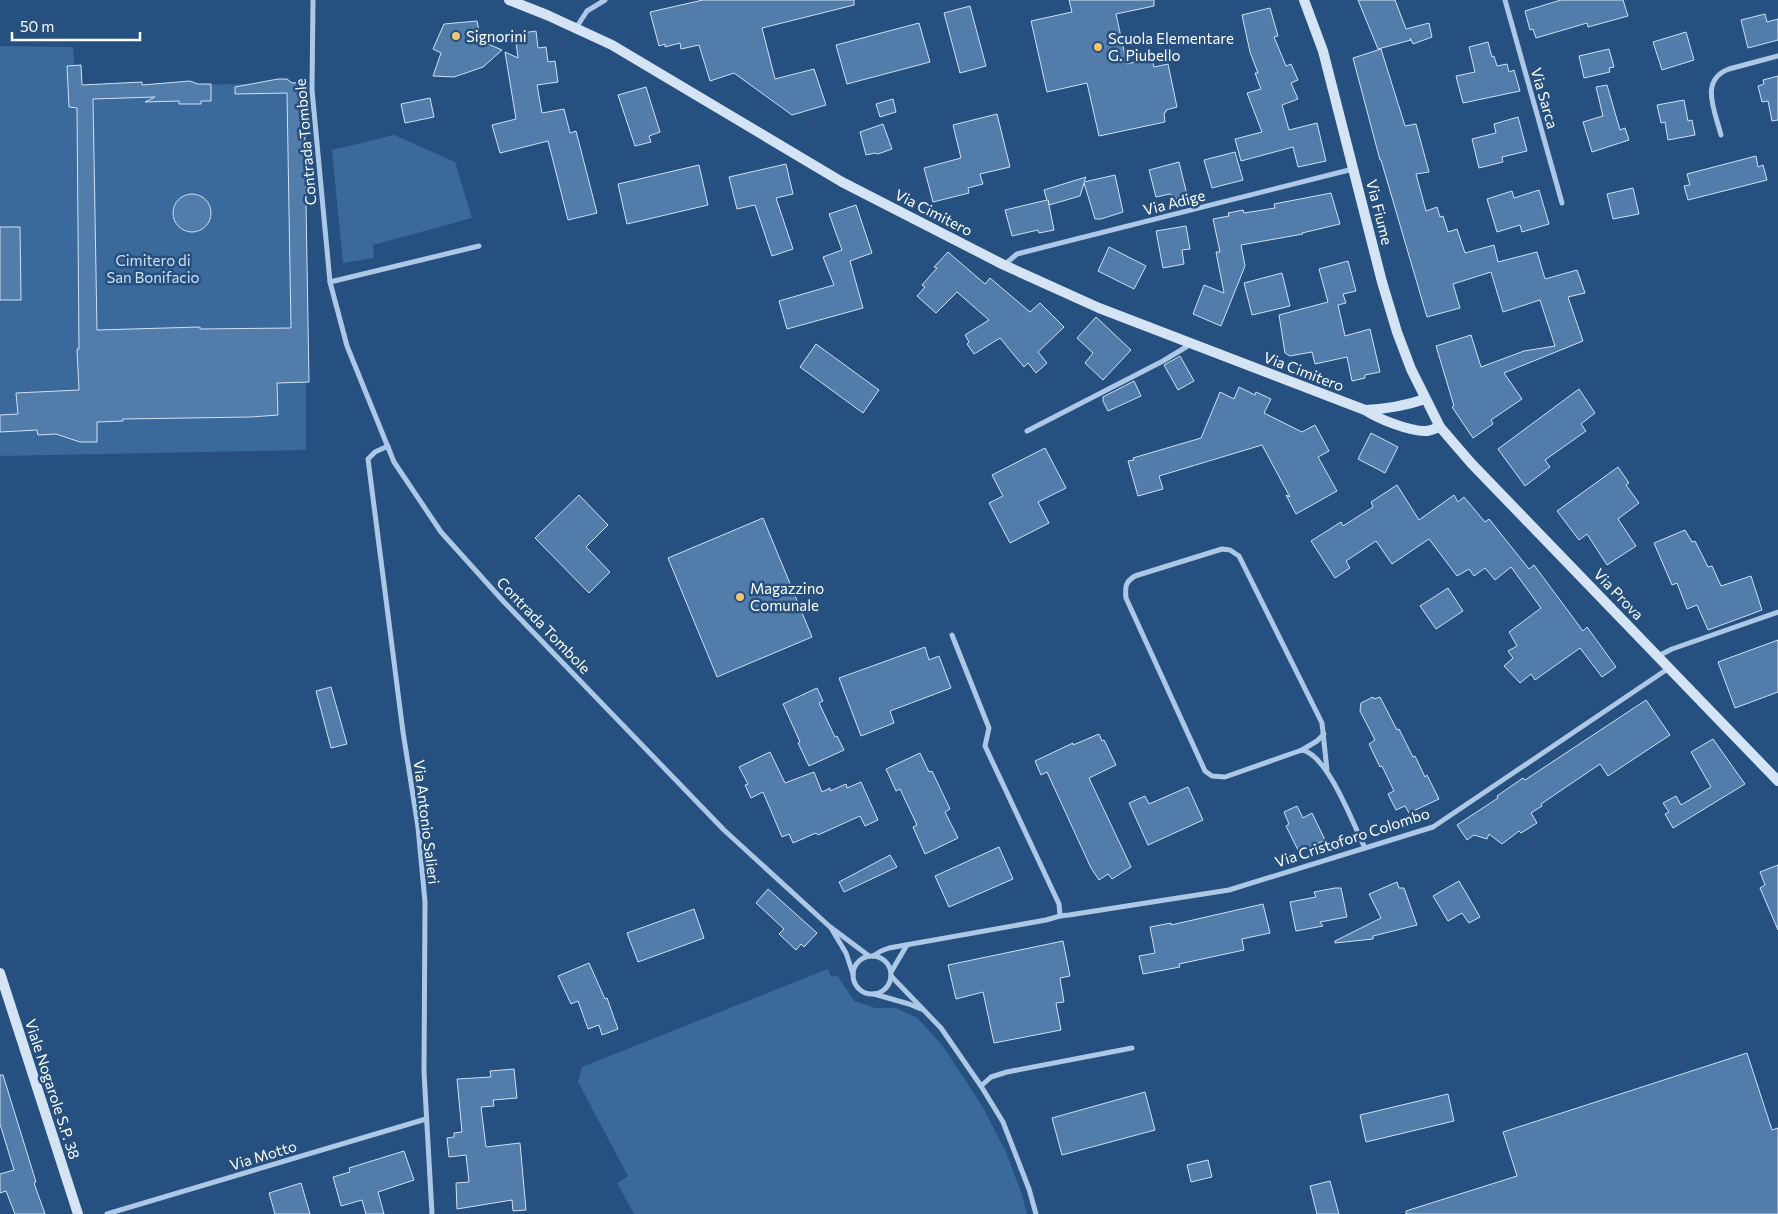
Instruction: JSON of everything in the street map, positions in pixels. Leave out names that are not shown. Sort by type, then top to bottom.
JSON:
[{"type":"street","name":"Contrada Tombole","points":[[313,0],[312,90],[330,282],[347,346],[394,462],[441,532],[504,602],[724,830],[830,926],[871,956]]},
{"type":"street","name":"Via Cimitero","points":[[509,0],[612,45],[842,182],[1004,265],[1099,308],[1378,417],[1409,428],[1425,431],[1440,427]]},
{"type":"street","points":[[575,28],[587,11],[605,0]]},
{"type":"street","name":"Via Fiume","points":[[1304,0],[1323,50],[1382,282],[1397,332],[1425,399],[1440,427]]},
{"type":"street","name":"Via Sarca","points":[[1505,0],[1562,204]]},
{"type":"street","points":[[1721,134],[1710,90],[1714,78],[1728,69],[1778,56]]},
{"type":"street","name":"Via Adige","points":[[1004,265],[1017,254],[1353,169]]},
{"type":"street","points":[[330,282],[479,246]]},
{"type":"street","points":[[1027,431],[1163,361],[1191,344]]},
{"type":"street","name":"Via Cimitero","points":[[1364,410],[1385,409],[1425,399]]},
{"type":"street","name":"Via Prova","points":[[1440,427],[1470,463],[1778,781]]},
{"type":"street","name":"Via Antonio Salieri","points":[[388,446],[375,452],[368,459],[403,732],[418,827],[424,893],[426,1119],[432,1214]]},
{"type":"street","points":[[1324,734],[1317,741],[1302,750],[1224,777],[1212,776],[1205,771],[1126,598],[1125,587],[1128,580],[1135,576],[1222,549],[1230,550],[1239,556],[1322,723],[1324,734],[1327,770]]},
{"type":"street","points":[[1658,656],[1672,649],[1778,612]]},
{"type":"street","points":[[952,635],[989,728],[985,746],[1059,904],[1060,915]]},
{"type":"street","name":"Via Cristoforo Colombo","points":[[871,956],[881,951],[907,945],[1046,920],[1060,915],[1229,890],[1432,827],[1670,668]]},
{"type":"street","points":[[1302,750],[1308,751],[1317,758],[1327,770],[1365,848]]},
{"type":"street","name":"Contrada Tombole","points":[[830,926],[846,953],[853,975]]},
{"type":"street","points":[[871,994],[887,987],[891,974],[907,945]]},
{"type":"street","points":[[925,1012],[909,1004],[860,990],[853,975],[856,964],[864,957],[871,956],[885,960],[891,974],[941,1028],[1004,1122],[1029,1189],[1036,1214]]},
{"type":"street","name":"Viale Nogarole S.P. 38","points":[[0,973],[78,1214]]},
{"type":"street","points":[[981,1086],[991,1077],[1007,1072],[1132,1048]]},
{"type":"street","name":"Via Motto","points":[[107,1214],[426,1119]]},
{"type":"green space","name":"Cimitero di San Bonifacio","points":[[0,46],[73,47],[76,87],[305,83],[306,450],[0,456]]},
{"type":"green space","points":[[394,135],[455,162],[472,218],[373,245],[374,258],[343,263],[332,150]]},
{"type":"green space","points":[[828,969],[831,977],[837,975],[854,1001],[875,1008],[896,1008],[917,1018],[943,1046],[982,1106],[1006,1152],[1027,1214],[634,1214],[617,1183],[628,1176],[578,1082],[582,1067]]},
{"type":"building","points":[[703,0],[854,0],[854,5],[762,28],[775,79],[814,69],[826,105],[792,115],[734,73],[710,81],[699,45],[681,49],[680,43],[665,47],[665,44],[659,46],[650,12]]},
{"type":"building","points":[[1069,0],[1154,0],[1154,6],[1116,14],[1127,64],[1152,58],[1154,67],[1168,64],[1177,107],[1166,110],[1164,113],[1165,122],[1099,136],[1087,83],[1047,92],[1031,21],[1072,12]]},
{"type":"building","points":[[1358,0],[1395,0],[1406,29],[1429,23],[1432,37],[1413,44],[1411,40],[1378,49]]},
{"type":"building","points":[[1561,0],[1623,0],[1628,16],[1588,27],[1587,23],[1536,38],[1533,29],[1530,30],[1525,11]]},
{"type":"building","points":[[970,6],[986,66],[960,73],[944,13]]},
{"type":"building","points":[[1270,8],[1278,36],[1274,37],[1286,66],[1291,64],[1298,80],[1291,83],[1298,99],[1282,105],[1289,130],[1317,123],[1326,161],[1298,167],[1293,147],[1241,161],[1235,139],[1262,132],[1247,93],[1261,89],[1255,73],[1258,73],[1250,52],[1242,15]]},
{"type":"building","points":[[1765,14],[1767,22],[1778,19],[1778,40],[1748,48],[1741,20]]},
{"type":"building","points":[[477,21],[481,41],[502,50],[483,67],[454,77],[433,76],[441,53],[433,49],[444,24]]},
{"type":"building","points":[[919,23],[930,62],[847,84],[836,45]]},
{"type":"building","points":[[536,31],[538,48],[546,47],[548,62],[555,61],[558,82],[537,85],[542,113],[564,109],[570,133],[576,131],[597,213],[568,220],[548,141],[500,153],[492,125],[516,119],[505,52],[518,58],[515,34]]},
{"type":"building","points":[[1686,32],[1694,60],[1662,70],[1653,42]]},
{"type":"building","points":[[1488,42],[1492,57],[1494,56],[1497,66],[1507,64],[1509,72],[1514,70],[1520,91],[1463,103],[1456,76],[1475,72],[1469,47]]},
{"type":"building","points":[[1381,49],[1405,126],[1416,124],[1429,172],[1416,174],[1426,211],[1437,207],[1440,217],[1443,216],[1448,232],[1457,229],[1465,253],[1494,245],[1498,262],[1537,252],[1545,279],[1577,270],[1585,293],[1568,297],[1583,341],[1504,373],[1522,399],[1491,420],[1493,424],[1473,438],[1452,407],[1454,406],[1436,346],[1471,335],[1481,367],[1524,351],[1555,346],[1540,300],[1503,312],[1491,272],[1453,284],[1460,308],[1427,317],[1380,160],[1353,58]]},
{"type":"building","points":[[1609,49],[1614,67],[1609,68],[1610,72],[1584,78],[1579,56]]},
{"type":"building","points":[[81,65],[82,85],[142,82],[142,85],[190,81],[198,84],[211,84],[211,101],[201,101],[201,104],[179,104],[179,101],[145,102],[155,97],[93,99],[97,330],[200,327],[200,329],[291,328],[287,93],[235,94],[235,87],[278,79],[287,79],[292,83],[304,82],[309,382],[277,383],[278,415],[123,419],[123,421],[97,422],[97,442],[80,442],[56,434],[38,435],[37,430],[0,432],[0,415],[18,414],[16,393],[79,390],[77,349],[79,349],[77,108],[69,107],[67,66]]},
{"type":"building","points":[[1778,76],[1778,120],[1772,121],[1768,101],[1762,102],[1758,86],[1764,84],[1763,80]]},
{"type":"building","points":[[1607,85],[1620,130],[1625,128],[1629,140],[1592,152],[1583,122],[1603,116],[1596,87]]},
{"type":"building","points":[[646,87],[660,132],[649,136],[651,142],[635,146],[618,95]]},
{"type":"building","points":[[430,98],[434,117],[405,123],[401,104]]},
{"type":"building","points":[[893,99],[896,112],[880,117],[876,104]]},
{"type":"building","points":[[1684,100],[1688,121],[1692,120],[1695,135],[1668,140],[1665,122],[1661,123],[1657,105]]},
{"type":"building","points":[[997,114],[1010,167],[980,174],[983,184],[968,188],[969,193],[933,202],[924,168],[961,158],[953,125]]},
{"type":"building","points":[[1518,117],[1527,151],[1502,157],[1503,162],[1479,168],[1472,139],[1496,133],[1494,124]]},
{"type":"building","points":[[883,124],[892,149],[878,154],[866,155],[860,132]]},
{"type":"building","points":[[1235,152],[1243,180],[1212,188],[1204,160]]},
{"type":"building","points":[[1756,156],[1758,167],[1763,165],[1767,180],[1688,200],[1684,186],[1690,185],[1687,174]]},
{"type":"building","points":[[1179,162],[1187,195],[1176,199],[1170,194],[1156,197],[1149,170]]},
{"type":"building","points":[[786,164],[793,194],[776,198],[793,249],[772,256],[755,205],[737,209],[729,177]]},
{"type":"building","points":[[699,165],[708,205],[627,224],[618,184]]},
{"type":"building","points":[[1115,175],[1123,212],[1095,219],[1084,183],[1080,196],[1049,205],[1054,230],[1039,233],[1038,230],[1012,236],[1005,210],[1047,200],[1044,190],[1086,177],[1084,182]]},
{"type":"building","points":[[1633,188],[1639,214],[1613,219],[1607,194]]},
{"type":"building","points":[[1539,190],[1549,224],[1522,232],[1520,225],[1497,232],[1487,199],[1512,191],[1514,198]]},
{"type":"building","points":[[1331,193],[1340,224],[1303,234],[1241,245],[1245,266],[1221,326],[1193,314],[1204,285],[1224,293],[1216,252],[1220,252],[1213,219],[1229,216],[1228,213],[1243,210],[1244,213],[1275,208],[1274,204]]},
{"type":"building","points":[[192,194],[206,199],[211,213],[206,227],[192,232],[178,227],[173,213],[178,199]]},
{"type":"building","points":[[856,205],[872,253],[850,261],[863,308],[787,329],[779,301],[834,285],[823,257],[842,250],[829,214]]},
{"type":"building","points":[[1186,226],[1190,249],[1182,250],[1184,264],[1163,268],[1156,231]]},
{"type":"building","points":[[0,227],[20,227],[21,300],[0,300]]},
{"type":"building","points":[[1109,247],[1146,266],[1134,289],[1098,271]]},
{"type":"building","points":[[948,252],[985,284],[990,278],[1030,312],[1040,303],[1064,327],[1038,352],[1047,363],[1036,373],[1028,363],[1024,367],[1000,338],[974,354],[967,344],[969,342],[965,335],[989,320],[957,292],[936,313],[917,296],[925,287],[922,285],[937,268],[934,267]]},
{"type":"building","points":[[1348,261],[1356,291],[1343,294],[1346,303],[1338,305],[1345,336],[1370,329],[1380,372],[1365,375],[1365,378],[1352,381],[1347,357],[1315,364],[1312,352],[1290,356],[1285,353],[1279,315],[1328,302],[1319,269]]},
{"type":"building","points":[[1282,273],[1290,306],[1252,315],[1244,283]]},
{"type":"building","points":[[1096,317],[1131,350],[1103,380],[1085,363],[1093,353],[1077,338]]},
{"type":"building","points":[[816,344],[879,390],[863,413],[800,367]]},
{"type":"building","points":[[1180,356],[1194,381],[1178,390],[1164,365]]},
{"type":"building","points":[[1134,381],[1141,396],[1108,411],[1103,397]]},
{"type":"building","points":[[1239,387],[1255,395],[1256,392],[1271,399],[1264,413],[1302,432],[1315,425],[1329,451],[1318,457],[1337,491],[1296,514],[1286,495],[1290,497],[1262,445],[1159,476],[1163,489],[1138,496],[1128,461],[1201,438],[1220,392],[1234,399]]},
{"type":"building","points":[[1579,389],[1595,413],[1581,424],[1586,431],[1545,460],[1550,467],[1525,486],[1498,449]]},
{"type":"building","points":[[1371,433],[1398,447],[1385,473],[1358,459]]},
{"type":"building","points":[[1045,448],[1066,488],[1038,502],[1049,523],[1010,543],[989,503],[1003,496],[992,475]]},
{"type":"building","points":[[1618,467],[1629,483],[1626,485],[1639,503],[1618,519],[1636,546],[1607,565],[1587,534],[1579,540],[1557,511]]},
{"type":"building","points":[[1397,485],[1419,520],[1454,495],[1458,502],[1464,497],[1485,522],[1489,519],[1529,569],[1534,565],[1583,631],[1587,627],[1616,667],[1602,677],[1580,648],[1535,680],[1531,674],[1520,683],[1504,666],[1513,658],[1508,651],[1517,646],[1509,632],[1541,608],[1511,567],[1495,580],[1485,568],[1474,576],[1469,569],[1457,576],[1429,539],[1392,564],[1376,541],[1346,561],[1350,568],[1335,578],[1311,541],[1341,522],[1343,526],[1373,507],[1371,502]]},
{"type":"building","points":[[579,495],[608,525],[586,547],[610,572],[589,593],[535,538]]},
{"type":"building","name":"Magazzino Comunale","points":[[763,518],[812,637],[717,677],[668,558]]},
{"type":"building","points":[[1685,530],[1692,542],[1695,541],[1708,567],[1712,566],[1721,586],[1751,576],[1762,610],[1708,630],[1697,605],[1687,609],[1677,583],[1672,585],[1654,543]]},
{"type":"building","points":[[1448,588],[1463,611],[1436,629],[1420,606]]},
{"type":"building","points":[[1778,640],[1778,692],[1735,708],[1718,662]]},
{"type":"building","points":[[925,647],[929,660],[939,656],[951,688],[890,711],[894,723],[861,736],[839,678]]},
{"type":"building","points":[[331,687],[347,744],[331,748],[316,691]]},
{"type":"building","points":[[817,688],[823,701],[819,703],[835,737],[837,736],[844,750],[809,766],[783,704]]},
{"type":"building","points":[[1373,697],[1374,699],[1380,697],[1397,730],[1399,729],[1425,777],[1427,775],[1439,799],[1409,813],[1405,806],[1396,810],[1388,794],[1394,791],[1369,744],[1375,740],[1360,711],[1361,703]]},
{"type":"building","points":[[1646,700],[1670,735],[1608,776],[1600,764],[1541,804],[1542,806],[1531,813],[1537,823],[1521,833],[1519,831],[1502,844],[1489,834],[1487,839],[1474,835],[1467,840],[1457,825],[1498,798],[1497,796],[1523,778],[1525,780]]},
{"type":"building","points":[[1099,734],[1116,765],[1089,778],[1131,867],[1112,879],[1108,874],[1099,880],[1091,868],[1047,772],[1041,775],[1035,761],[1073,743],[1073,745]]},
{"type":"building","points":[[1713,739],[1745,784],[1673,828],[1665,814],[1669,812],[1663,803],[1676,796],[1681,805],[1711,787],[1691,752]]},
{"type":"building","points":[[770,752],[785,783],[814,772],[822,792],[830,788],[830,791],[846,784],[847,788],[861,782],[878,820],[865,826],[860,816],[818,835],[816,833],[793,843],[789,834],[782,837],[763,792],[751,798],[745,785],[748,784],[739,767]]},
{"type":"building","points":[[920,753],[929,772],[932,771],[950,809],[945,812],[958,838],[925,854],[913,827],[917,825],[900,789],[896,791],[886,769]]},
{"type":"building","points":[[1188,787],[1203,820],[1148,845],[1129,803],[1145,796],[1149,804]]},
{"type":"building","points":[[1297,806],[1303,818],[1312,813],[1325,840],[1299,852],[1286,826],[1289,824],[1284,812]]},
{"type":"building","points":[[999,847],[1013,879],[949,907],[935,876]]},
{"type":"building","points":[[890,855],[897,867],[844,892],[839,882]]},
{"type":"building","points":[[1778,865],[1778,930],[1760,888],[1765,885],[1760,872]]},
{"type":"building","points":[[1459,881],[1480,917],[1469,923],[1462,913],[1448,921],[1433,896]]},
{"type":"building","points":[[1397,882],[1399,888],[1404,888],[1417,925],[1373,936],[1373,939],[1335,943],[1335,941],[1381,918],[1369,894]]},
{"type":"building","points":[[1341,888],[1347,917],[1320,922],[1323,926],[1296,931],[1290,902],[1316,897],[1314,892]]},
{"type":"building","points":[[768,889],[817,933],[804,947],[801,944],[796,950],[779,934],[784,929],[756,903]]},
{"type":"building","points":[[1263,904],[1270,933],[1242,939],[1244,950],[1179,964],[1180,967],[1143,974],[1139,956],[1155,953],[1150,927],[1171,923],[1171,925]]},
{"type":"building","points":[[694,909],[704,938],[638,962],[627,933]]},
{"type":"building","points":[[1063,941],[1070,976],[1060,978],[1064,1002],[1056,1003],[1061,1030],[994,1043],[983,992],[956,999],[948,965]]},
{"type":"building","points":[[589,963],[605,999],[607,998],[618,1029],[602,1035],[599,1025],[588,1029],[578,1001],[571,1004],[558,976]]},
{"type":"building","points":[[1747,1053],[1772,1130],[1778,1128],[1778,1214],[1406,1214],[1406,1211],[1517,1176],[1503,1132]]},
{"type":"building","points":[[514,1069],[517,1098],[493,1100],[494,1106],[481,1107],[486,1147],[520,1143],[526,1210],[513,1211],[512,1200],[457,1209],[456,1183],[469,1182],[466,1155],[449,1157],[447,1138],[454,1137],[454,1133],[462,1132],[457,1079],[491,1077],[490,1071]]},
{"type":"building","points":[[0,1075],[3,1075],[36,1182],[34,1183],[45,1214],[15,1214],[6,1191],[0,1193],[0,1174],[14,1170],[0,1124]]},
{"type":"building","points":[[1145,1092],[1155,1130],[1062,1155],[1052,1118]]},
{"type":"building","points":[[1448,1094],[1454,1121],[1366,1142],[1360,1115]]},
{"type":"building","points":[[404,1151],[414,1180],[378,1192],[384,1214],[366,1214],[362,1200],[341,1206],[333,1177],[350,1172],[349,1168]]},
{"type":"building","points":[[1208,1160],[1212,1177],[1191,1182],[1187,1165]]},
{"type":"building","points":[[1330,1181],[1339,1214],[1317,1214],[1310,1186]]},
{"type":"building","points":[[301,1183],[310,1214],[275,1214],[269,1193]]},
{"type":"place","name":"Signorini","points":[[456,36]]},
{"type":"place","name":"Scuola Elementare G. Piubello","points":[[1098,47]]},
{"type":"place","name":"Magazzino Comunale","points":[[740,597]]}]
